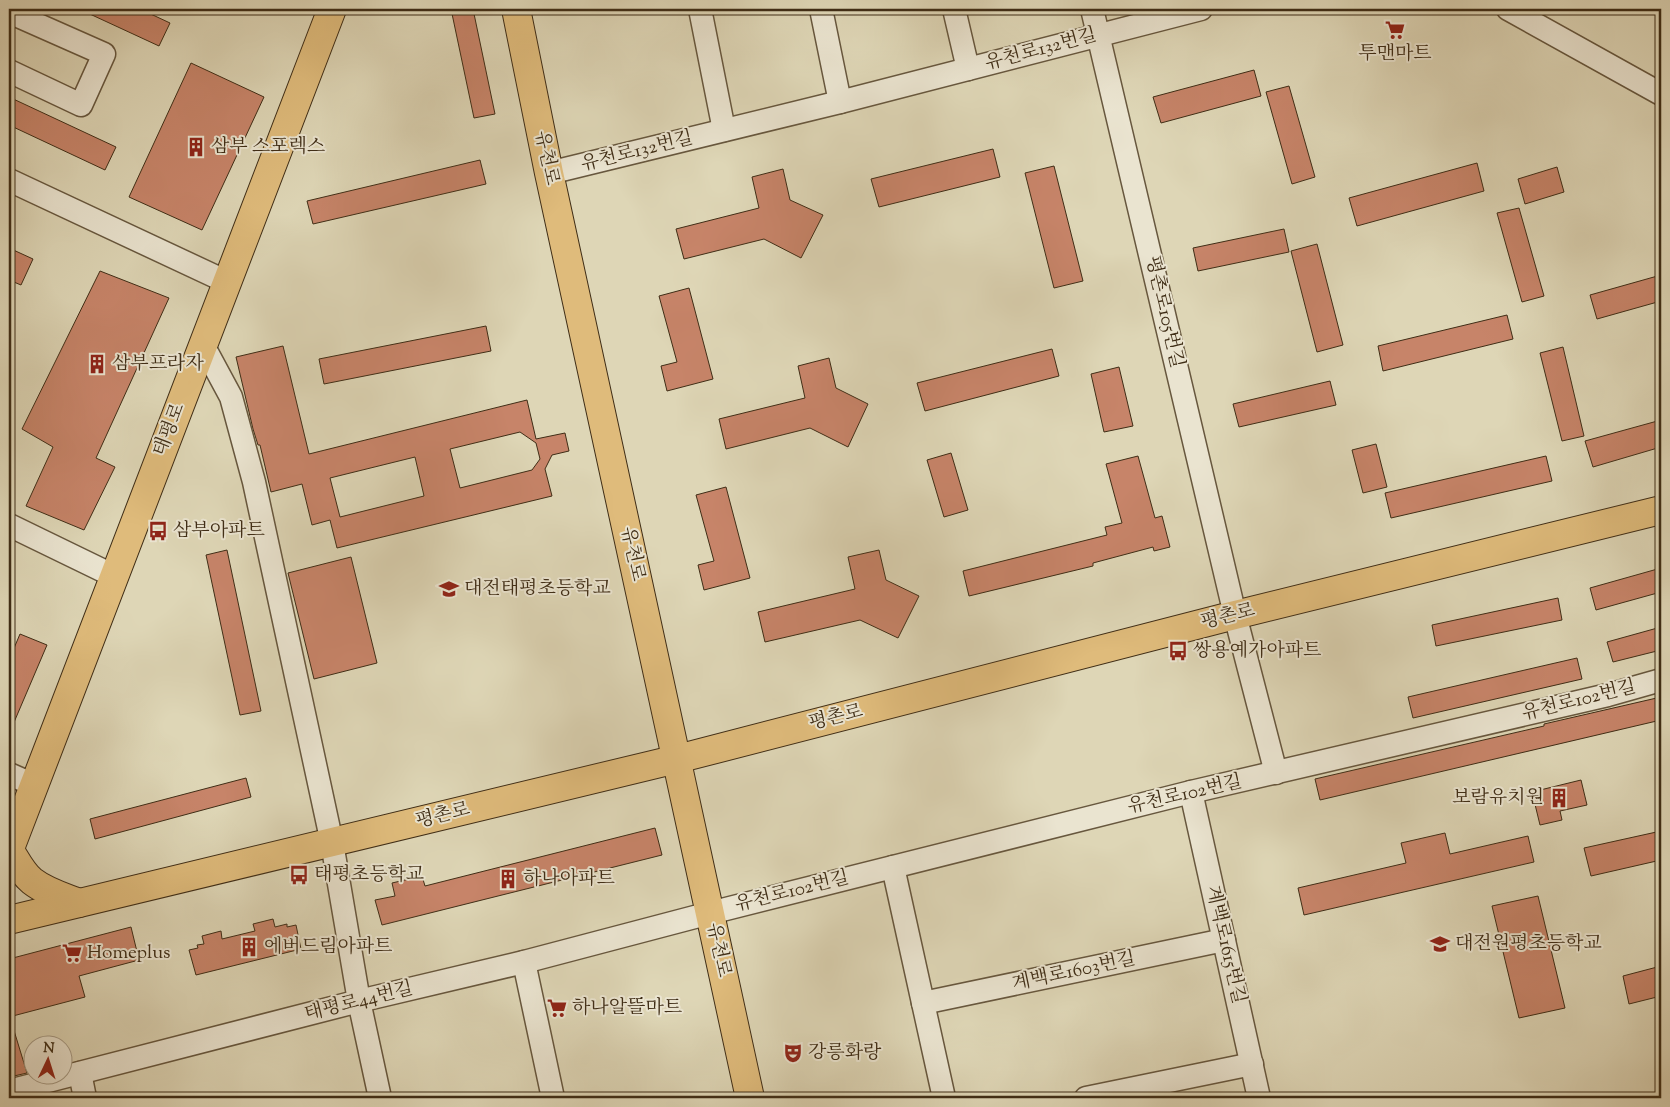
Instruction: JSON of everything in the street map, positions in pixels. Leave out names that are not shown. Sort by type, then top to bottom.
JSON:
[{"type":"main road","name":"태평로","points":[[9,850],[332,9]]},
{"type":"main road","name":"유천로","points":[[516,9],[549,173],[750,1098]]},
{"type":"main road","name":"평촌로","points":[[9,920],[677,759],[1235,615],[1661,510]]},
{"type":"main road","points":[[9,850],[32,881],[42,888],[79,904]]},
{"type":"street","points":[[700,9],[724,130]]},
{"type":"street","points":[[821,9],[840,102]]},
{"type":"street","name":"유천로132번길","points":[[954,9],[968,69]]},
{"type":"street","name":"평촌로105번길","points":[[1092,9],[1235,615],[1276,773]]},
{"type":"street","name":"유천로132번길","points":[[549,173],[840,102],[1201,9]]},
{"type":"street","points":[[1508,9],[1661,94]]},
{"type":"street","points":[[9,12],[104,54],[82,105],[9,71]]},
{"type":"street","points":[[9,180],[227,282]]},
{"type":"street","points":[[203,345],[231,397],[254,482],[332,843],[360,1001],[380,1098]]},
{"type":"street","points":[[9,525],[114,576]]},
{"type":"street","name":"유천로102번길","points":[[710,913],[1191,792],[1661,680]]},
{"type":"street","points":[[9,774],[34,785]]},
{"type":"street","name":"계백로1615번길","points":[[1191,792],[1259,1098]]},
{"type":"street","points":[[893,867],[944,1098]]},
{"type":"street","name":"태평로44번길","points":[[9,1091],[360,1001],[524,962],[710,913]]},
{"type":"street","name":"계백로1603번길","points":[[923,1003],[1224,940]]},
{"type":"street","points":[[524,962],[553,1098]]},
{"type":"street","points":[[1086,1098],[1252,1064]]},
{"type":"street","points":[[80,1073],[86,1098]]},
{"type":"building","points":[[79,9],[140,9],[170,23],[159,46]]},
{"type":"building","points":[[451,9],[473,9],[495,114],[474,118]]},
{"type":"building","name":"삼부 스포렉스","points":[[191,63],[264,97],[202,230],[129,197]]},
{"type":"building","points":[[1254,70],[1261,96],[1161,123],[1153,97]]},
{"type":"building","points":[[1289,86],[1315,177],[1292,184],[1266,92]]},
{"type":"building","points":[[9,97],[116,147],[105,170],[9,125]]},
{"type":"building","points":[[993,149],[1000,177],[879,207],[871,179]]},
{"type":"building","points":[[480,160],[486,184],[313,224],[307,201]]},
{"type":"building","points":[[1477,163],[1484,191],[1357,226],[1349,198]]},
{"type":"building","points":[[1054,166],[1083,281],[1054,288],[1025,173]]},
{"type":"building","points":[[1557,167],[1564,192],[1525,204],[1518,179]]},
{"type":"building","points":[[783,169],[790,200],[823,215],[801,258],[764,239],[684,259],[676,229],[759,208],[752,177]]},
{"type":"building","points":[[1519,208],[1544,296],[1522,302],[1497,213]]},
{"type":"building","points":[[1284,229],[1289,252],[1198,271],[1193,248]]},
{"type":"building","points":[[1317,244],[1343,345],[1317,352],[1291,251]]},
{"type":"building","points":[[9,248],[33,259],[21,285],[9,280]]},
{"type":"building","name":"삼부프라자","points":[[100,271],[169,298],[96,458],[115,467],[84,530],[26,506],[53,447],[22,429]]},
{"type":"building","points":[[1661,275],[1661,301],[1597,319],[1590,295]]},
{"type":"building","points":[[689,288],[713,379],[667,391],[661,366],[677,362],[659,296]]},
{"type":"building","points":[[1507,315],[1513,339],[1383,371],[1378,346]]},
{"type":"building","points":[[486,326],[491,351],[324,384],[319,359]]},
{"type":"building","points":[[283,346],[309,454],[527,400],[536,439],[565,433],[569,451],[552,455],[545,469],[552,496],[337,548],[330,520],[312,525],[302,484],[271,492],[260,445],[258,445],[253,429],[236,357]],"holes":[[[520,432],[536,443],[540,459],[532,470],[460,488],[450,449]],[[415,457],[424,496],[340,517],[330,478]]]},
{"type":"building","points":[[1563,347],[1584,436],[1562,441],[1540,353]]},
{"type":"building","points":[[1052,349],[1059,376],[925,411],[917,383]]},
{"type":"building","points":[[829,358],[836,388],[868,404],[848,447],[810,428],[726,449],[719,419],[805,398],[798,366]]},
{"type":"building","points":[[1119,367],[1133,426],[1104,432],[1091,374]]},
{"type":"building","points":[[1330,381],[1336,405],[1239,427],[1233,404]]},
{"type":"building","points":[[1661,420],[1661,447],[1593,467],[1585,441]]},
{"type":"building","points":[[1376,444],[1387,487],[1363,493],[1352,450]]},
{"type":"building","points":[[951,453],[968,510],[944,517],[927,460]]},
{"type":"building","points":[[1138,456],[1155,518],[1162,516],[1170,547],[1154,551],[1153,547],[1093,563],[1093,566],[969,596],[963,571],[1107,535],[1105,527],[1122,523],[1106,464]]},
{"type":"building","points":[[1546,456],[1552,481],[1391,518],[1385,493]]},
{"type":"building","points":[[726,487],[750,578],[704,590],[698,565],[714,561],[696,495]]},
{"type":"building","points":[[227,550],[261,711],[240,715],[206,555]]},
{"type":"building","points":[[879,550],[886,580],[919,596],[898,638],[860,620],[765,642],[758,612],[855,589],[848,557]]},
{"type":"building","points":[[351,557],[377,663],[314,679],[288,573]]},
{"type":"building","points":[[1661,568],[1661,592],[1596,610],[1590,588]]},
{"type":"building","points":[[1558,598],[1562,620],[1436,646],[1432,625]]},
{"type":"building","points":[[1661,627],[1661,650],[1613,662],[1607,642]]},
{"type":"building","points":[[20,634],[47,645],[9,734],[9,660]]},
{"type":"building","points":[[1577,658],[1582,679],[1413,718],[1408,697]]},
{"type":"building","points":[[1661,697],[1661,720],[1320,800],[1315,779]]},
{"type":"building","points":[[246,778],[251,797],[95,839],[90,819]]},
{"type":"building","name":"보람유치원","points":[[1581,780],[1587,805],[1560,811],[1562,820],[1540,825],[1532,792]]},
{"type":"building","name":"하나아파트","points":[[655,828],[662,855],[382,925],[375,900],[395,896],[392,883],[422,876],[425,886]]},
{"type":"building","points":[[1661,831],[1661,860],[1591,876],[1584,848]]},
{"type":"building","points":[[1445,833],[1450,854],[1528,836],[1534,862],[1304,915],[1298,888],[1406,863],[1401,843]]},
{"type":"building","points":[[1538,896],[1565,1008],[1519,1018],[1492,906]]},
{"type":"building","name":"에버드림아파트","points":[[273,919],[275,927],[287,924],[287,927],[296,925],[301,949],[196,975],[189,950],[198,948],[197,945],[204,944],[202,936],[221,931],[222,939],[255,931],[253,924]]},
{"type":"building","points":[[131,927],[139,960],[79,976],[85,997],[9,1017],[9,959]]},
{"type":"building","points":[[1661,966],[1661,996],[1629,1004],[1623,976]]},
{"type":"building","points":[[9,1024],[12,1024],[22,1057],[22,1074],[14,1076],[9,1060]]},
{"type":"place","name":"투맨마트","points":[[1395,30]]},
{"type":"place","name":"삼부 스포렉스","points":[[196,147]]},
{"type":"place","name":"삼부프라자","points":[[97,364]]},
{"type":"place","name":"삼부아파트","points":[[158,531]]},
{"type":"place","name":"대전태평초등학교","points":[[449,589]]},
{"type":"place","name":"쌍용예가아파트","points":[[1178,651]]},
{"type":"place","name":"보람유치원","points":[[1559,798]]},
{"type":"place","name":"태평초등학교","points":[[299,875]]},
{"type":"place","name":"하나아파트","points":[[508,879]]},
{"type":"place","name":"대전원평초등학교","points":[[1440,944]]},
{"type":"place","name":"에버드림아파트","points":[[249,947]]},
{"type":"place","name":"Homeplus","points":[[72,953]]},
{"type":"place","name":"하나알뜰마트","points":[[557,1008]]},
{"type":"place","name":"강릉화랑","points":[[793,1053]]}]
